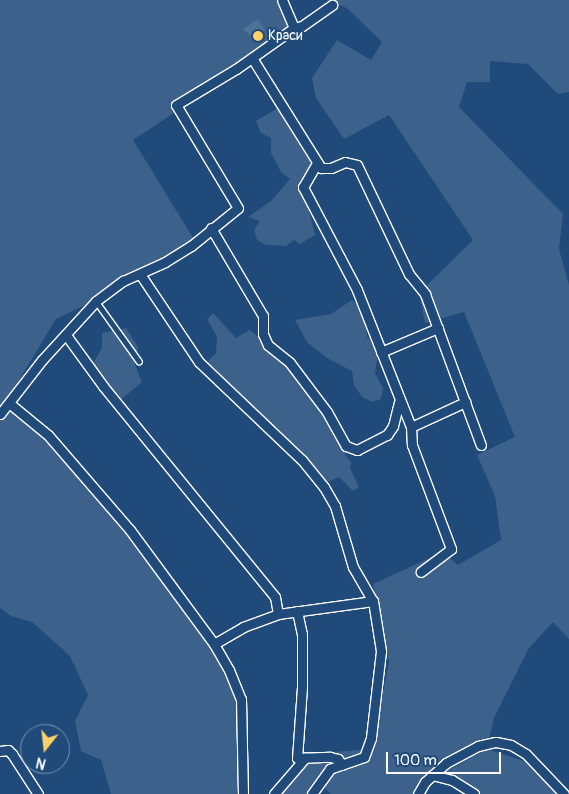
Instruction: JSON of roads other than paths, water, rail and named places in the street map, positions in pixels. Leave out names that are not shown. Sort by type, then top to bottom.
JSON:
[{"type":"street","points":[[282,0],[294,28]]},
{"type":"street","points":[[0,414],[96,301],[122,281],[140,274],[190,246],[238,208],[176,105],[332,5]]},
{"type":"street","points":[[252,58],[316,163],[326,169],[345,162],[357,165],[410,274],[426,294],[481,444]]},
{"type":"street","points":[[316,163],[303,187],[357,290],[399,402],[411,427],[412,445],[451,549],[421,572]]},
{"type":"street","points":[[212,228],[263,316],[263,334],[268,345],[290,363],[327,412],[346,446],[357,450],[387,435],[393,426],[399,402]]},
{"type":"street","points":[[140,274],[199,362],[302,460],[324,487],[335,506],[353,567],[373,601],[381,651],[376,711],[364,757],[330,770],[315,792]]},
{"type":"street","points":[[381,352],[438,328]]},
{"type":"street","points":[[66,334],[104,386],[276,597],[278,614]]},
{"type":"street","points":[[411,427],[465,402]]},
{"type":"street","points":[[9,404],[48,435],[130,530],[214,644],[229,670],[240,700],[243,794]]},
{"type":"street","points":[[214,644],[243,627],[278,614],[373,601]]},
{"type":"street","points":[[297,611],[302,634],[302,687],[297,758],[330,756],[338,759],[342,765]]},
{"type":"street","points":[[418,794],[432,775],[478,746],[504,743],[526,754],[564,794]]},
{"type":"street","points":[[0,751],[8,750],[12,754],[38,794]]},
{"type":"street","points":[[274,794],[305,758]]},
{"type":"street","points":[[432,775],[452,780],[474,794]]},
{"type":"lane","points":[[96,301],[139,361]]},
{"type":"place","name":"Краси","points":[[258,36]]}]
